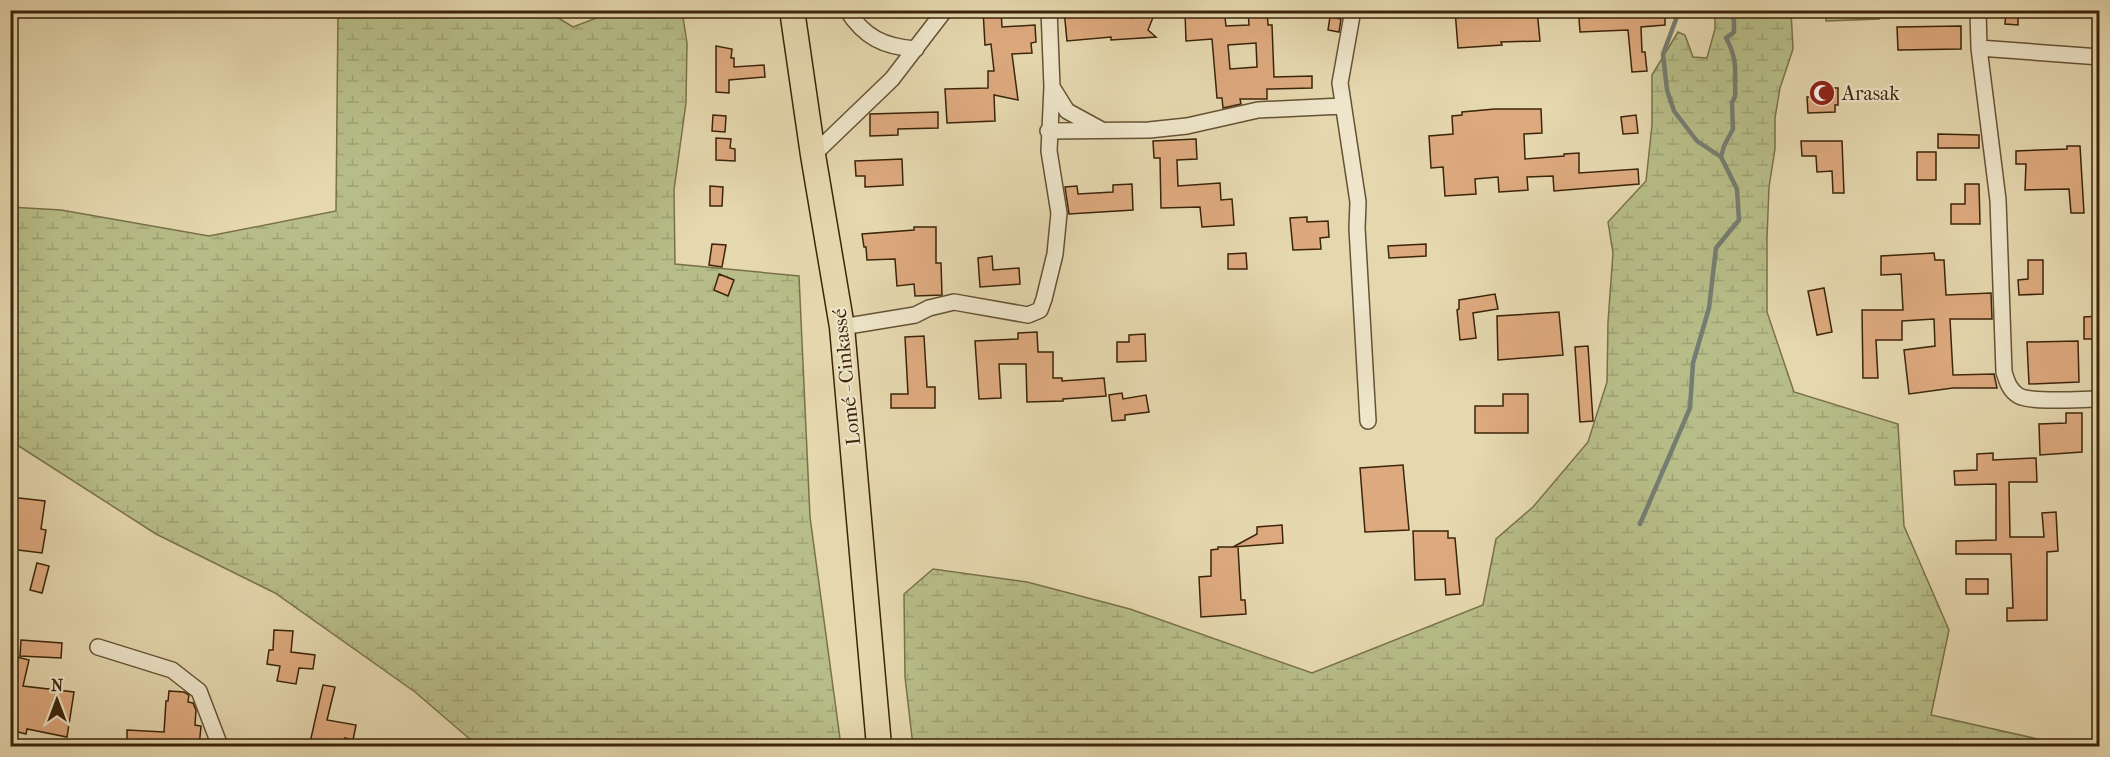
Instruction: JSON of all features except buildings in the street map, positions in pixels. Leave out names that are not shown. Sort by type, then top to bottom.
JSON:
[{"type":"highway","name":"Lomé - Cinkassé","points":[[792,10],[813,155],[842,327],[879,747]]},
{"type":"street","points":[[847,10],[851,18],[879,43],[896,48],[916,49]]},
{"type":"street","points":[[813,155],[892,79],[945,10]]},
{"type":"street","points":[[842,327],[915,315],[929,308],[954,302],[1028,315],[1040,310],[1055,254],[1059,213],[1048,131],[1052,87],[1049,10]]},
{"type":"street","points":[[1353,10],[1341,83],[1342,106],[1358,202],[1357,228],[1368,421]]},
{"type":"street","points":[[1978,10],[1979,48],[1998,200],[2004,372],[2007,382],[2019,396],[2032,399],[2100,399]]},
{"type":"street","points":[[1979,48],[2100,57]]},
{"type":"street","points":[[1052,87],[1067,111],[1082,121],[1106,131]]},
{"type":"street","points":[[1048,131],[1149,130],[1187,126],[1258,110],[1342,106]]},
{"type":"street","points":[[98,647],[172,670],[199,691],[220,747]]},
{"type":"green space","points":[[338,11],[547,11],[573,27],[615,11],[682,11],[687,43],[686,103],[674,190],[675,264],[799,276],[810,517],[841,746],[478,746],[415,692],[275,593],[156,534],[11,441],[10,207],[61,210],[209,236],[336,211]]},
{"type":"green space","points":[[1715,11],[1791,11],[1793,49],[1780,88],[1769,187],[1767,312],[1794,392],[1898,424],[1904,526],[1949,630],[1931,715],[2069,746],[913,746],[905,677],[904,594],[933,569],[1027,582],[1130,609],[1312,673],[1483,605],[1496,539],[1533,507],[1588,442],[1607,382],[1613,253],[1608,222],[1646,181],[1652,125],[1652,75],[1678,32],[1685,35],[1693,57],[1707,58],[1715,29]]},
{"type":"green space","points":[[1826,11],[1878,11],[1879,19],[1826,21]]},
{"type":"waterway","points":[[1640,524],[1690,408],[1693,363],[1709,308],[1716,248],[1739,220],[1737,189],[1721,157],[1733,129],[1732,102],[1735,98],[1735,66],[1726,38],[1734,32],[1731,10]]},
{"type":"waterway","points":[[1678,14],[1663,54],[1667,90],[1674,111],[1697,141],[1721,157]]},
{"type":"place","name":"Arasak","points":[[1822,93]]}]
